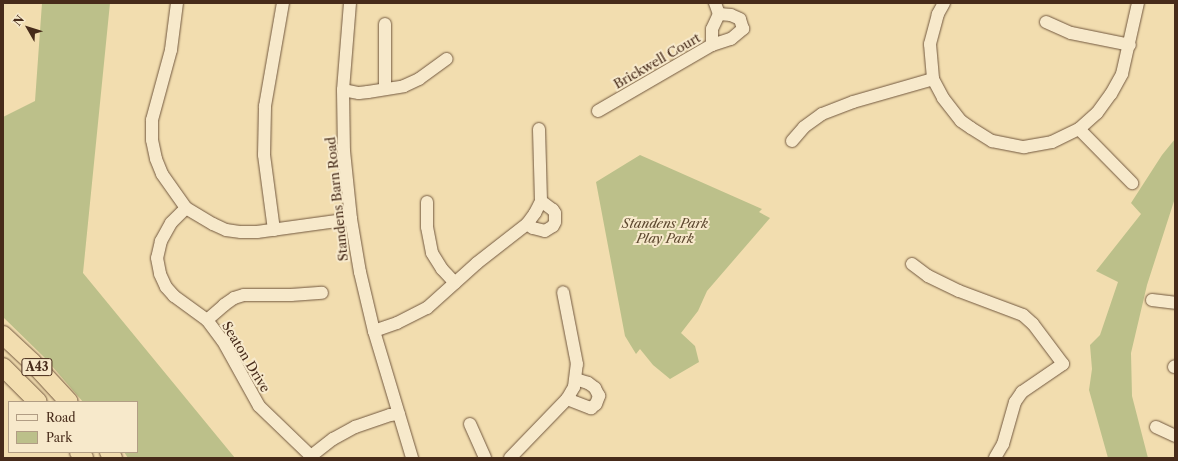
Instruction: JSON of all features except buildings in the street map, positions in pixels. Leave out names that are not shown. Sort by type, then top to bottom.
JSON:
[{"type":"highway","name":"A43","points":[[3,335],[32,362],[68,401]]},
{"type":"highway","name":"A43","points":[[3,368],[37,401]]},
{"type":"street","points":[[177,3],[171,50],[152,120],[152,140],[156,159],[162,174],[186,208],[226,230],[257,232],[351,219]]},
{"type":"street","points":[[274,230],[264,154],[265,106],[283,3]]},
{"type":"street","name":"Standens Barn Road","points":[[350,3],[343,90],[344,151],[351,219],[360,272],[374,331],[412,458]]},
{"type":"street","points":[[944,3],[938,14],[930,44],[933,79],[943,98],[961,121],[992,141],[1024,147],[1052,142],[1079,129],[1097,113],[1111,94],[1122,74],[1130,45],[1138,3]]},
{"type":"street","points":[[712,45],[730,39],[743,30],[740,19],[717,9]]},
{"type":"street","name":"Brickwell Court","points":[[598,111],[712,45],[712,29],[717,9]]},
{"type":"street","points":[[1046,22],[1071,33],[1130,45]]},
{"type":"street","points":[[385,24],[385,89]]},
{"type":"street","points":[[343,90],[359,93],[404,86],[420,79],[447,59]]},
{"type":"street","points":[[792,141],[804,127],[822,114],[853,102],[933,79]]},
{"type":"street","points":[[374,331],[416,315],[438,300],[502,242],[527,224],[540,201],[539,129]]},
{"type":"street","points":[[1079,129],[1132,183]]},
{"type":"street","points":[[527,224],[533,228],[544,231],[555,222],[555,213],[553,210],[540,201]]},
{"type":"street","points":[[427,202],[427,227],[432,253],[442,270],[455,283]]},
{"type":"street","name":"Seaton Drive","points":[[186,208],[171,224],[160,241],[157,258],[160,274],[166,287],[174,296],[207,320],[223,341],[259,406],[312,457]]},
{"type":"street","points":[[912,264],[928,276],[959,291],[1023,315],[1033,324],[1062,364],[1022,392],[1014,402],[1003,444],[995,458]]},
{"type":"street","points":[[510,458],[567,399],[574,387],[577,364],[563,292]]},
{"type":"street","points":[[207,320],[234,298],[244,295],[291,295],[322,293]]},
{"type":"street","points":[[1152,300],[1175,303]]},
{"type":"street","points":[[567,399],[591,408],[596,404],[599,396],[595,388],[588,383],[576,379]]},
{"type":"street","points":[[312,457],[333,439],[354,427],[390,415],[399,414]]},
{"type":"street","points":[[470,424],[485,458]]},
{"type":"street","points":[[1156,427],[1175,436]]},
{"type":"green space","points":[[42,3],[110,3],[83,273],[235,458],[128,458],[125,453],[138,453],[138,401],[82,401],[45,358],[3,317],[3,117],[35,101]]},
{"type":"green space","points":[[1175,139],[1175,198],[1147,285],[1131,353],[1132,396],[1148,458],[1108,458],[1089,390],[1092,369],[1090,345],[1100,335],[1118,282],[1096,271],[1141,214],[1131,203],[1162,155]]},
{"type":"green space","name":"Standens Park Play Park","points":[[640,155],[762,209],[759,212],[770,218],[707,291],[698,311],[681,333],[695,346],[699,362],[670,379],[653,365],[640,349],[636,354],[625,336],[596,182]]}]
